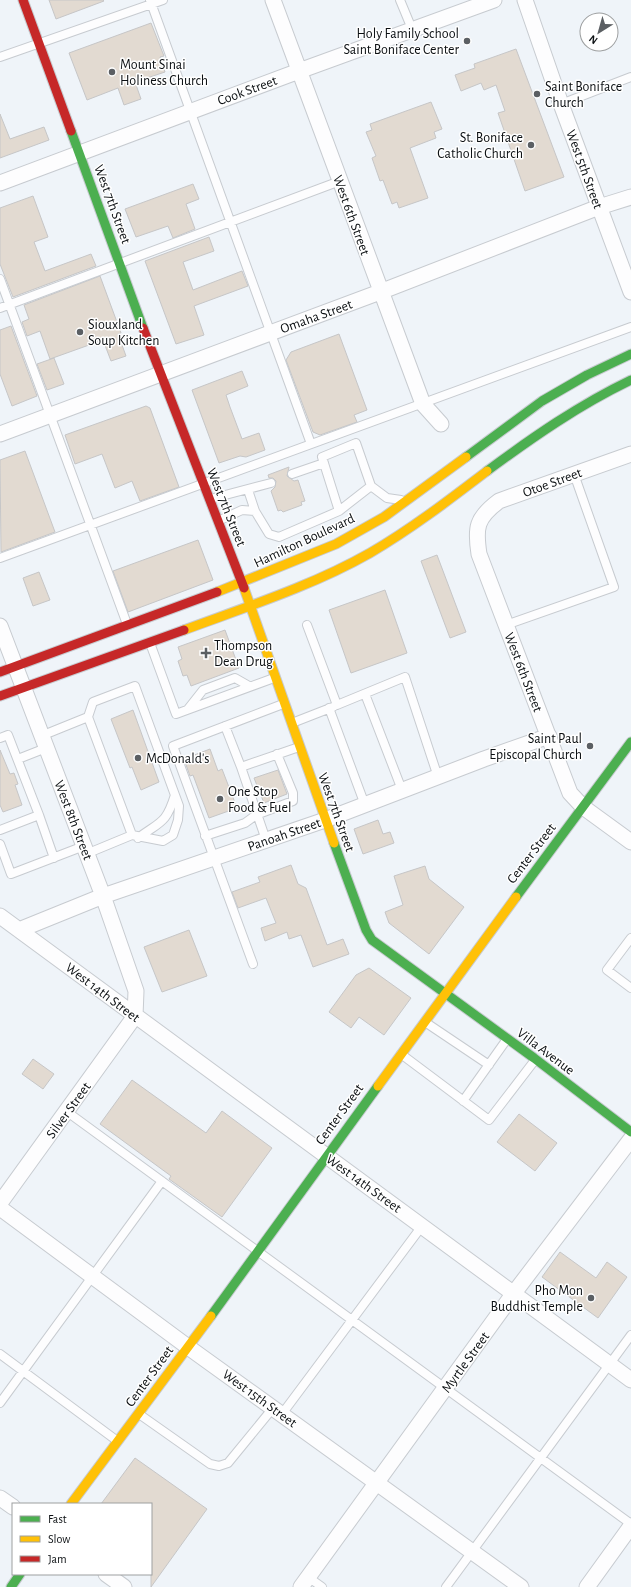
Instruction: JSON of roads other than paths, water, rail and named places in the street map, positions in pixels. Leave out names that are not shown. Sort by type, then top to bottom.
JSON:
[{"type":"main road","name":"West 7th Street","points":[[23,0],[160,375],[242,583],[325,820],[366,930],[372,940],[444,994]]},
{"type":"main road","name":"Hamilton Boulevard","points":[[0,672],[127,624],[242,583],[336,544],[384,517],[542,401],[587,375],[631,354]]},
{"type":"main road","points":[[0,696],[250,605],[338,569],[392,540],[417,524],[548,427],[574,410],[631,380]]},
{"type":"main road","name":"Center Street","points":[[72,1503],[188,1347],[444,994],[631,742]]},
{"type":"main road","name":"Villa Avenue","points":[[444,994],[507,1039],[631,1132]]},
{"type":"main road","points":[[11,1587],[19,1575]]},
{"type":"street","name":"West 6th Street","points":[[272,0],[423,404],[441,424]]},
{"type":"street","name":"Cook Street","points":[[0,183],[494,0]]},
{"type":"street","name":"West 5th Street","points":[[525,0],[561,104],[631,292]]},
{"type":"street","name":"Omaha Street","points":[[0,434],[380,292],[599,207],[631,197]]},
{"type":"street","name":"Otoe Street","points":[[480,521],[491,507],[499,501],[631,454]]},
{"type":"street","name":"West 6th Street","points":[[480,521],[476,534],[479,554],[570,793],[583,807],[631,842]]},
{"type":"street","name":"West 8th Street","points":[[0,626],[103,896],[136,991],[135,1016]]},
{"type":"street","name":"Panoah Street","points":[[19,930],[103,896],[325,820],[549,736]]},
{"type":"street","name":"West 14th Street","points":[[0,916],[631,1380]]},
{"type":"street","name":"Silver Street","points":[[0,1203],[135,1016]]},
{"type":"street","name":"Myrtle Street","points":[[304,1582],[514,1293],[631,1139]]},
{"type":"street","name":"West 15th Street","points":[[0,1208],[188,1347],[521,1587]]},
{"type":"street","points":[[0,1498],[12,1506]]},
{"type":"street","points":[[587,1587],[631,1525]]},
{"type":"street","points":[[107,1575],[124,1587]]},
{"type":"lane","points":[[0,57],[150,2],[163,0]]},
{"type":"lane","points":[[400,0],[412,30]]},
{"type":"lane","points":[[150,2],[311,444]]},
{"type":"lane","points":[[561,104],[631,77]]},
{"type":"lane","points":[[0,308],[340,181]]},
{"type":"lane","points":[[0,279],[127,624]]},
{"type":"lane","points":[[0,558],[91,526],[631,327]]},
{"type":"lane","points":[[339,511],[322,457],[356,443],[371,486],[387,498],[406,501]]},
{"type":"lane","points":[[292,474],[324,463]]},
{"type":"lane","points":[[506,625],[614,587],[574,474]]},
{"type":"lane","points":[[209,500],[271,483]]},
{"type":"lane","points":[[248,490],[255,511],[269,534],[279,537],[339,511],[371,486]]},
{"type":"lane","points":[[217,521],[242,510],[255,511]]},
{"type":"lane","points":[[307,625],[337,705]]},
{"type":"lane","points":[[150,642],[176,714],[275,677]]},
{"type":"lane","points":[[291,724],[405,677],[438,777]]},
{"type":"lane","points":[[188,710],[204,690],[235,678],[249,686]]},
{"type":"lane","points":[[135,686],[179,806],[178,820],[173,835],[163,841],[135,836],[88,717],[93,702],[135,686]]},
{"type":"lane","points":[[365,694],[402,790]]},
{"type":"lane","points":[[253,964],[173,746],[284,703]]},
{"type":"lane","points":[[329,708],[365,805]]},
{"type":"lane","points":[[18,759],[44,742],[88,717]]},
{"type":"lane","points":[[225,726],[266,840]]},
{"type":"lane","points":[[0,738],[8,735],[54,858]]},
{"type":"lane","points":[[241,767],[299,747]]},
{"type":"lane","points":[[205,836],[245,823],[256,815],[293,801],[293,793],[277,754]]},
{"type":"lane","points":[[250,793],[259,790]]},
{"type":"lane","points":[[0,844],[11,874],[54,858],[135,836],[163,821],[169,813],[175,795]]},
{"type":"lane","points":[[0,830],[39,815]]},
{"type":"lane","points":[[631,938],[607,970],[631,988]]},
{"type":"lane","points":[[425,1021],[489,1065]]},
{"type":"lane","points":[[463,1101],[507,1039]]},
{"type":"lane","points":[[400,1054],[489,1120],[535,1060]]},
{"type":"lane","points":[[66,1111],[352,1319],[631,1525]]},
{"type":"lane","points":[[0,1403],[162,1181]]},
{"type":"lane","points":[[138,1414],[210,1464],[219,1466],[228,1463],[278,1411],[352,1319],[422,1226]]},
{"type":"lane","points":[[446,1587],[631,1335]]},
{"type":"lane","points":[[0,1354],[118,1442]]},
{"type":"lane","points":[[304,1582],[322,1587]]},
{"type":"place","name":"Holy Family School Saint Boniface Center","points":[[467,41]]},
{"type":"place","name":"Mount Sinai Holiness Church","points":[[112,72]]},
{"type":"place","name":"Saint Boniface Church","points":[[537,94]]},
{"type":"place","name":"St. Boniface Catholic Church","points":[[531,145]]},
{"type":"place","name":"Siouxland Soup Kitchen","points":[[80,332]]},
{"type":"place","name":"Thompson Dean Drug","points":[[206,653]]},
{"type":"place","name":"Saint Paul Episcopal Church","points":[[590,746]]},
{"type":"place","name":"McDonald's","points":[[138,758]]},
{"type":"place","name":"One Stop Food & Fuel","points":[[220,799]]},
{"type":"place","name":"Pho Mon Buddhist Temple","points":[[591,1298]]}]
